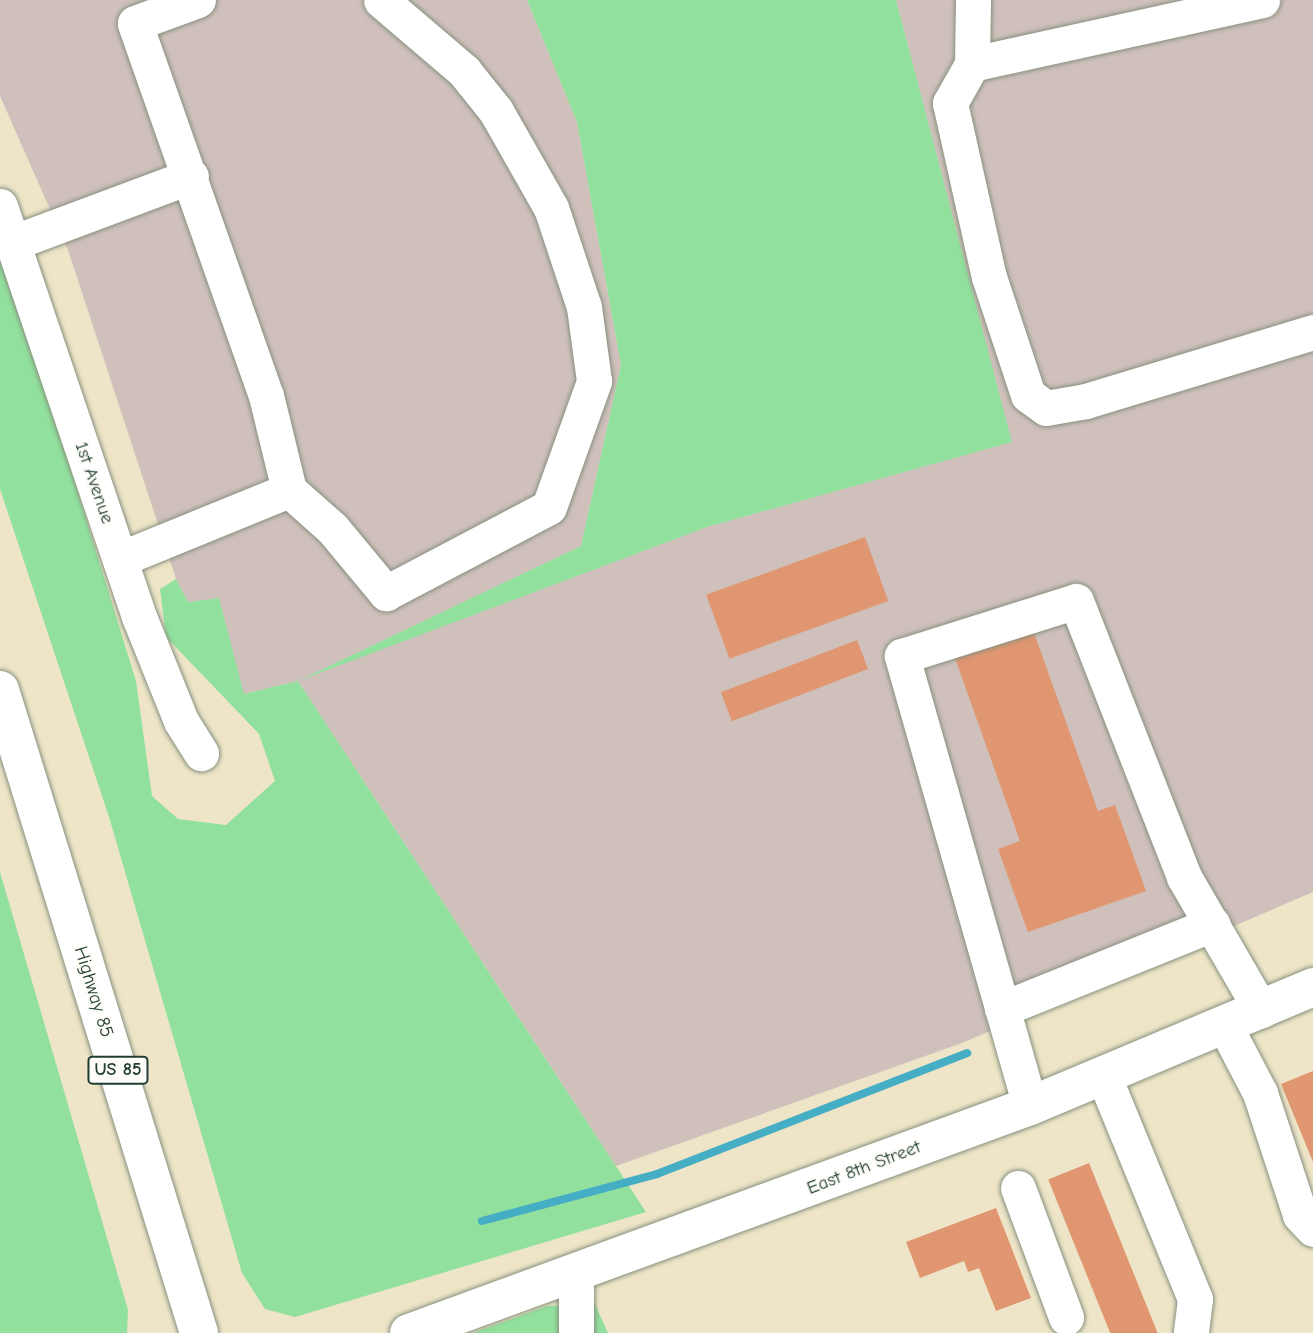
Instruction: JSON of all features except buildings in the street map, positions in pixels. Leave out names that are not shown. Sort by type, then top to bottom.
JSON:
[{"type":"main road","name":"Highway 85","points":[[0,690],[199,1333]]},
{"type":"main road","name":"East 8th Street","points":[[409,1333],[576,1275],[1104,1077],[1313,987]]},
{"type":"street","points":[[198,0],[135,23],[191,176],[266,397],[289,490],[332,528],[386,593],[549,507],[594,381],[584,307],[551,208],[496,111],[464,71],[381,0]]},
{"type":"street","points":[[973,0],[972,64],[950,103],[989,277],[1028,395],[1046,408],[1086,401],[1313,332]]},
{"type":"street","points":[[972,64],[1262,0]]},
{"type":"street","points":[[12,243],[191,176]]},
{"type":"street","name":"1st Avenue","points":[[0,206],[120,559],[181,721],[201,753]]},
{"type":"street","points":[[120,559],[289,490]]},
{"type":"street","points":[[1030,1105],[902,656],[1076,601],[1184,877],[1261,1010]]},
{"type":"street","points":[[1002,1009],[1212,924]]},
{"type":"street","points":[[1225,1026],[1260,1093],[1300,1215],[1313,1229]]},
{"type":"street","points":[[1104,1077],[1195,1298],[1191,1333]]},
{"type":"street","points":[[1018,1188],[1066,1317]]},
{"type":"street","points":[[576,1275],[576,1333]]},
{"type":"shaded area","points":[[0,0],[527,0],[577,122],[621,365],[581,546],[309,676],[707,527],[1011,442],[896,0],[1313,0],[1313,892],[962,1043],[616,1166],[298,681],[243,694],[219,599],[188,602],[176,579],[68,250],[0,96]]},
{"type":"green space","points":[[527,0],[896,0],[1012,442],[707,527],[298,681],[581,546],[621,365],[577,122]]},
{"type":"green space","points":[[0,240],[136,681],[152,796],[178,819],[226,825],[275,781],[259,734],[166,637],[160,589],[176,579],[188,602],[219,598],[244,694],[298,681],[646,1212],[295,1317],[265,1309],[242,1273],[109,817],[0,489]]},
{"type":"green space","points":[[0,872],[128,1310],[127,1333],[0,1333]]},
{"type":"green space","points":[[595,1304],[608,1333],[473,1333],[547,1306]]},
{"type":"waterway","points":[[482,1221],[657,1174],[967,1053]]}]
